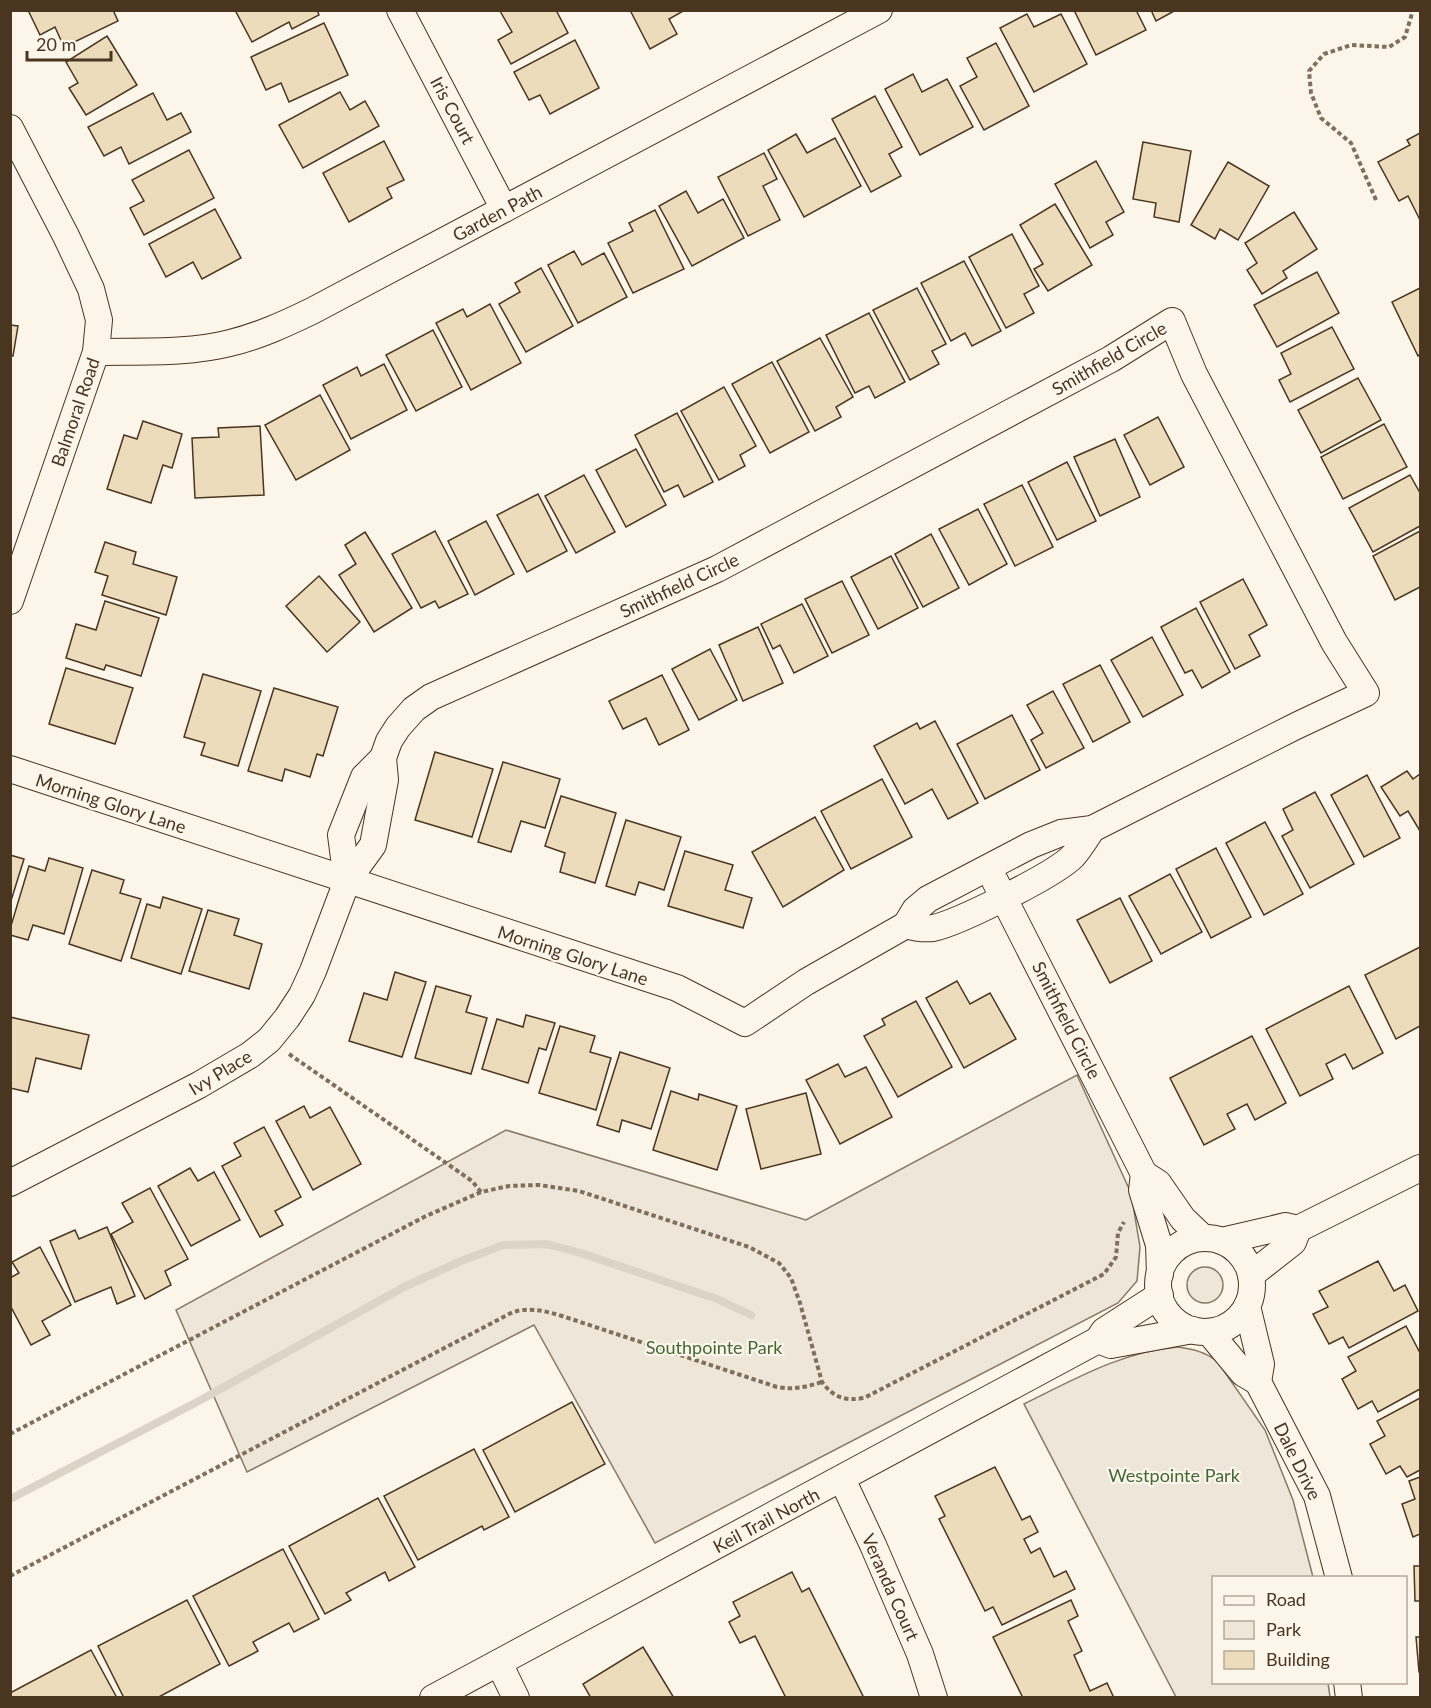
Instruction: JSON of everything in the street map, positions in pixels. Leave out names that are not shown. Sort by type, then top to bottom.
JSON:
[{"type":"street","name":"Iris Court","points":[[400,10],[504,209]]},
{"type":"street","name":"Garden Path","points":[[96,352],[193,349],[229,344],[264,334],[312,311],[879,10]]},
{"type":"street","name":"Balmoral Road","points":[[10,128],[92,289],[99,320],[96,352],[10,601]]},
{"type":"street","name":"Smithfield Circle","points":[[347,881],[341,835],[364,777],[383,758],[389,741],[398,727],[414,709],[431,697],[717,569],[1111,358],[1172,321],[1194,374],[1334,642],[1366,693],[1092,829],[1060,833],[1031,845],[928,899],[915,910],[906,926]]},
{"type":"street","name":"Morning Glory Lane","points":[[10,770],[677,988],[745,1023],[806,982],[906,926]]},
{"type":"street","points":[[906,926],[921,929],[960,920],[1072,857],[1092,829]]},
{"type":"street","name":"Smithfield Circle","points":[[988,867],[1144,1174],[1158,1183],[1183,1219],[1213,1240]]},
{"type":"street","name":"Ivy Place","points":[[10,1183],[199,1086],[250,1055],[269,1040],[288,1018],[309,979],[347,881]]},
{"type":"street","points":[[1201,1331],[1181,1325],[1164,1307],[1160,1285],[1166,1260],[1175,1249],[1188,1241],[1213,1240],[1286,1226],[1298,1229],[1420,1168]]},
{"type":"street","name":"Smithfield Circle","points":[[1144,1174],[1142,1190],[1159,1245],[1160,1285]]},
{"type":"street","points":[[1251,1275],[1293,1242],[1298,1229]]},
{"type":"street","points":[[1098,1340],[1111,1345],[1224,1328],[1238,1319],[1247,1306],[1252,1290],[1251,1275],[1245,1260],[1235,1249],[1213,1240]]},
{"type":"street","name":"Keil Trail North","points":[[433,1698],[1098,1340],[1104,1331],[1160,1285]]},
{"type":"street","name":"Dale Drive","points":[[1247,1306],[1261,1364],[1258,1382]]},
{"type":"street","name":"Dale Drive","points":[[1201,1331],[1243,1373],[1258,1382],[1317,1496],[1338,1576]]},
{"type":"street","name":"Veranda Court","points":[[842,1479],[920,1654],[934,1698]]},
{"type":"street","points":[[499,1663],[516,1698]]},
{"type":"path","points":[[1376,200],[1351,143],[1321,118],[1311,93],[1309,71],[1324,54],[1350,45],[1389,47],[1405,37],[1413,10]]},
{"type":"path","points":[[269,1040],[472,1181],[481,1192]]},
{"type":"path","points":[[10,1434],[426,1216],[481,1192],[524,1184],[579,1191],[730,1239],[769,1257],[786,1271],[795,1286],[822,1382],[839,1398],[851,1400],[864,1398],[1104,1274],[1116,1257],[1118,1233],[1121,1225],[1127,1221]]},
{"type":"path","points":[[10,1576],[513,1312],[525,1309],[536,1309],[562,1316],[777,1387],[797,1389],[822,1382]]},
{"type":"green space","name":"Southpointe Park","points":[[1077,1075],[1131,1193],[1140,1247],[1137,1281],[1118,1303],[655,1543],[534,1325],[247,1472],[176,1310],[506,1130],[806,1220]]},
{"type":"green space","points":[[1205,1267],[1218,1272],[1223,1285],[1218,1298],[1205,1303],[1192,1298],[1187,1285],[1192,1272]]},
{"type":"green space","name":"Westpointe Park","points":[[1178,1347],[1189,1349],[1199,1351],[1217,1361],[1265,1430],[1293,1500],[1313,1576],[1212,1576],[1212,1684],[1328,1684],[1330,1697],[1176,1697],[1024,1404],[1118,1360]]},
{"type":"building","points":[[28,10],[113,10],[118,21],[64,47],[55,27],[40,35]]},
{"type":"building","points":[[235,10],[317,10],[319,15],[292,29],[289,22],[252,42]]},
{"type":"building","points":[[556,10],[568,33],[511,64],[498,40],[512,32],[500,11]]},
{"type":"building","points":[[630,10],[685,10],[669,19],[677,34],[650,49]]},
{"type":"building","points":[[1074,10],[1136,10],[1146,30],[1096,55]]},
{"type":"building","points":[[1151,10],[1176,10],[1156,21]]},
{"type":"building","points":[[1027,14],[1034,27],[1061,14],[1087,64],[1034,92],[1000,28]]},
{"type":"building","points":[[324,23],[348,75],[289,102],[281,83],[266,90],[251,57]]},
{"type":"building","points":[[107,36],[137,85],[86,115],[69,88],[78,83],[66,62]]},
{"type":"building","points":[[575,40],[599,88],[550,114],[540,95],[529,100],[514,72]]},
{"type":"building","points":[[996,43],[1029,106],[984,130],[960,86],[977,77],[967,58]]},
{"type":"building","points":[[913,74],[922,92],[947,79],[973,127],[920,155],[885,89]]},
{"type":"building","points":[[340,92],[350,110],[365,101],[379,126],[303,168],[279,125]]},
{"type":"building","points":[[153,93],[167,120],[181,113],[191,132],[129,164],[121,147],[104,156],[88,127]]},
{"type":"building","points":[[875,96],[902,147],[889,154],[901,176],[871,192],[832,119]]},
{"type":"building","points":[[1420,133],[1420,220],[1408,196],[1399,201],[1378,162],[1410,145],[1407,140]]},
{"type":"building","points":[[796,134],[807,153],[835,138],[861,186],[804,217],[768,150]]},
{"type":"building","points":[[384,141],[404,180],[387,188],[392,198],[349,222],[323,173]]},
{"type":"building","points":[[1143,142],[1191,151],[1179,222],[1154,217],[1156,203],[1133,199]]},
{"type":"building","points":[[189,150],[214,198],[144,235],[130,208],[144,201],[132,180]]},
{"type":"building","points":[[764,153],[777,179],[763,186],[780,220],[748,236],[718,177]]},
{"type":"building","points":[[1096,161],[1124,212],[1106,222],[1113,235],[1090,248],[1055,184]]},
{"type":"building","points":[[1228,162],[1269,186],[1238,240],[1220,229],[1215,239],[1191,225]]},
{"type":"building","points":[[686,191],[698,213],[723,199],[744,238],[692,266],[659,206]]},
{"type":"building","points":[[1055,204],[1092,265],[1048,291],[1034,269],[1043,264],[1020,225]]},
{"type":"building","points":[[215,209],[241,258],[202,279],[193,262],[166,277],[149,244]]},
{"type":"building","points":[[655,210],[684,269],[633,293],[608,243],[633,231],[629,223]]},
{"type":"building","points":[[1294,212],[1317,249],[1283,271],[1287,278],[1262,294],[1247,270],[1257,263],[1245,243]]},
{"type":"building","points":[[1012,234],[1039,286],[1024,294],[1034,313],[1006,328],[969,257]]},
{"type":"building","points":[[574,251],[582,265],[604,253],[627,297],[578,323],[548,265]]},
{"type":"building","points":[[964,261],[1001,331],[972,346],[965,333],[951,341],[921,283]]},
{"type":"building","points":[[541,268],[573,326],[526,352],[499,304],[520,292],[515,283]]},
{"type":"building","points":[[1317,272],[1339,313],[1277,347],[1254,305]]},
{"type":"building","points":[[917,288],[946,344],[932,351],[939,364],[910,380],[873,310]]},
{"type":"building","points":[[1420,288],[1420,354],[1418,356],[1392,302]]},
{"type":"building","points":[[490,304],[521,363],[471,390],[436,323],[463,309],[467,317]]},
{"type":"building","points":[[869,313],[905,382],[875,398],[869,386],[855,393],[826,335]]},
{"type":"building","points":[[10,325],[18,326],[13,356],[10,355]]},
{"type":"building","points":[[1332,327],[1354,369],[1290,402],[1279,380],[1291,374],[1281,353]]},
{"type":"building","points":[[433,330],[462,387],[416,411],[386,355]]},
{"type":"building","points":[[820,338],[853,397],[836,407],[841,417],[815,431],[777,361]]},
{"type":"building","points":[[772,362],[809,432],[770,453],[732,384]]},
{"type":"building","points":[[384,364],[407,410],[351,439],[323,385],[357,367],[361,376]]},
{"type":"building","points":[[1358,378],[1381,420],[1321,453],[1298,410]]},
{"type":"building","points":[[724,387],[756,446],[740,455],[745,466],[719,480],[681,411]]},
{"type":"building","points":[[320,395],[350,450],[296,480],[265,425]]},
{"type":"building","points":[[677,413],[713,482],[684,497],[678,485],[664,492],[635,435]]},
{"type":"building","points":[[1158,417],[1184,467],[1150,485],[1124,435]]},
{"type":"building","points":[[143,421],[182,434],[172,468],[163,465],[151,503],[107,489],[124,435],[137,439]]},
{"type":"building","points":[[1384,424],[1407,467],[1343,499],[1321,457]]},
{"type":"building","points":[[260,426],[264,495],[195,498],[192,438],[219,437],[218,428]]},
{"type":"building","points":[[1115,439],[1140,497],[1100,516],[1074,457]]},
{"type":"building","points":[[636,449],[666,505],[626,527],[596,470]]},
{"type":"building","points":[[1067,462],[1096,521],[1057,540],[1028,482]]},
{"type":"building","points":[[584,475],[615,532],[576,553],[545,496]]},
{"type":"building","points":[[1410,475],[1420,491],[1420,526],[1373,552],[1349,508]]},
{"type":"building","points":[[1022,485],[1053,547],[1015,566],[984,504]]},
{"type":"building","points":[[538,494],[567,551],[527,572],[497,515]]},
{"type":"building","points":[[978,509],[1007,564],[969,585],[939,529]]},
{"type":"building","points":[[486,521],[514,574],[475,595],[448,541]]},
{"type":"building","points":[[435,531],[468,594],[439,608],[435,601],[421,608],[392,554]]},
{"type":"building","points":[[1420,531],[1420,587],[1395,600],[1373,556]]},
{"type":"building","points":[[365,532],[412,608],[374,632],[339,575],[356,564],[345,545]]},
{"type":"building","points":[[931,534],[959,588],[923,607],[895,554]]},
{"type":"building","points":[[105,542],[136,552],[133,564],[177,577],[166,615],[102,595],[108,576],[95,572]]},
{"type":"building","points":[[891,556],[918,608],[878,629],[851,577]]},
{"type":"building","points":[[319,576],[360,622],[327,652],[286,606]]},
{"type":"building","points":[[1243,579],[1267,625],[1249,635],[1260,656],[1235,669],[1200,602]]},
{"type":"building","points":[[842,581],[869,635],[832,653],[805,599]]},
{"type":"building","points":[[105,601],[159,618],[141,676],[106,665],[104,670],[66,658],[76,624],[96,630]]},
{"type":"building","points":[[802,604],[828,656],[794,673],[780,645],[773,649],[761,624]]},
{"type":"building","points":[[1196,608],[1230,672],[1202,688],[1192,670],[1185,673],[1161,627]]},
{"type":"building","points":[[758,627],[783,683],[743,701],[719,645]]},
{"type":"building","points":[[1152,637],[1183,695],[1143,717],[1111,660]]},
{"type":"building","points":[[710,649],[737,700],[699,720],[672,669]]},
{"type":"building","points":[[1100,665],[1130,722],[1093,742],[1063,684]]},
{"type":"building","points":[[66,668],[133,688],[115,744],[49,724]]},
{"type":"building","points":[[203,674],[261,691],[238,766],[201,755],[205,743],[184,737]]},
{"type":"building","points":[[662,675],[689,730],[659,745],[646,718],[623,729],[609,701]]},
{"type":"building","points":[[274,688],[338,707],[323,756],[317,754],[310,777],[285,769],[282,781],[248,771]]},
{"type":"building","points":[[1053,691],[1084,748],[1046,768],[1031,740],[1043,733],[1027,705]]},
{"type":"building","points":[[1012,715],[1040,770],[985,799],[957,744]]},
{"type":"building","points":[[935,721],[978,803],[948,819],[932,789],[905,804],[874,746],[917,723],[920,729]]},
{"type":"building","points":[[435,752],[493,769],[472,837],[415,820]]},
{"type":"building","points":[[503,762],[560,779],[545,828],[521,821],[511,852],[478,842]]},
{"type":"building","points":[[1407,771],[1413,779],[1420,774],[1420,831],[1408,811],[1400,816],[1381,787]]},
{"type":"building","points":[[1367,775],[1400,838],[1364,857],[1331,795]]},
{"type":"building","points":[[882,779],[912,837],[851,869],[821,811]]},
{"type":"building","points":[[1315,792],[1354,864],[1310,888],[1282,836],[1293,830],[1283,809]]},
{"type":"building","points":[[561,796],[616,813],[595,883],[560,872],[565,853],[545,846]]},
{"type":"building","points":[[815,817],[844,870],[783,907],[752,852]]},
{"type":"building","points":[[626,820],[681,837],[664,890],[639,882],[635,895],[606,886]]},
{"type":"building","points":[[1265,822],[1303,894],[1264,915],[1226,843]]},
{"type":"building","points":[[1216,848],[1251,917],[1211,938],[1176,869]]},
{"type":"building","points":[[685,851],[733,865],[725,890],[752,898],[743,928],[668,906]]},
{"type":"building","points":[[10,855],[24,859],[10,904]]},
{"type":"building","points":[[49,858],[83,868],[64,934],[33,925],[28,940],[10,935],[29,866],[45,871]]},
{"type":"building","points":[[92,870],[124,880],[120,893],[141,899],[121,961],[69,944]]},
{"type":"building","points":[[1170,874],[1202,932],[1161,954],[1129,896]]},
{"type":"building","points":[[163,897],[202,909],[181,974],[131,958],[147,904],[160,908]]},
{"type":"building","points":[[1120,898],[1152,961],[1110,983],[1077,920]]},
{"type":"building","points":[[208,910],[239,919],[234,935],[262,944],[249,989],[189,971]]},
{"type":"building","points":[[1420,947],[1420,1026],[1396,1039],[1365,975]]},
{"type":"building","points":[[395,972],[426,982],[402,1057],[349,1041],[364,993],[387,1000]]},
{"type":"building","points":[[957,981],[970,1004],[990,993],[1016,1039],[964,1068],[926,998]]},
{"type":"building","points":[[436,986],[471,996],[466,1012],[487,1018],[471,1074],[415,1058]]},
{"type":"building","points":[[1349,986],[1383,1053],[1353,1069],[1345,1054],[1326,1064],[1333,1079],[1300,1096],[1266,1029]]},
{"type":"building","points":[[916,1001],[952,1067],[898,1097],[864,1036],[885,1025],[882,1019]]},
{"type":"building","points":[[526,1015],[555,1023],[546,1050],[539,1048],[528,1083],[482,1069],[497,1019],[523,1027]]},
{"type":"building","points":[[10,1017],[89,1035],[81,1069],[36,1058],[28,1092],[10,1088]]},
{"type":"building","points":[[560,1026],[595,1036],[590,1052],[611,1058],[596,1110],[539,1093]]},
{"type":"building","points":[[1252,1036],[1286,1103],[1255,1120],[1247,1104],[1227,1114],[1235,1129],[1204,1145],[1170,1078]]},
{"type":"building","points":[[620,1052],[670,1068],[651,1129],[622,1120],[619,1132],[597,1125]]},
{"type":"building","points":[[838,1064],[845,1077],[866,1067],[892,1117],[840,1144],[806,1080]]},
{"type":"building","points":[[671,1091],[698,1100],[699,1094],[737,1106],[717,1170],[653,1150]]},
{"type":"building","points":[[806,1093],[821,1154],[761,1169],[746,1109]]},
{"type":"building","points":[[304,1106],[310,1118],[330,1107],[361,1164],[313,1190],[276,1121]]},
{"type":"building","points":[[264,1127],[301,1197],[275,1211],[283,1225],[260,1237],[222,1166],[241,1156],[234,1143]]},
{"type":"building","points":[[190,1168],[198,1181],[214,1172],[240,1220],[191,1246],[158,1186]]},
{"type":"building","points":[[150,1188],[188,1259],[165,1271],[171,1285],[145,1299],[111,1234],[133,1222],[122,1203]]},
{"type":"building","points":[[107,1227],[135,1296],[117,1304],[111,1287],[75,1302],[50,1241],[75,1230],[79,1239]]},
{"type":"building","points":[[40,1247],[71,1305],[42,1321],[50,1335],[31,1345],[10,1305],[10,1278],[19,1273],[12,1262]]},
{"type":"building","points":[[1378,1261],[1394,1291],[1405,1285],[1418,1311],[1349,1348],[1343,1337],[1329,1344],[1313,1314],[1328,1307],[1319,1291]]},
{"type":"building","points":[[1406,1326],[1420,1353],[1420,1389],[1378,1412],[1372,1401],[1358,1409],[1342,1379],[1356,1371],[1348,1357]]},
{"type":"building","points":[[1420,1398],[1420,1470],[1407,1477],[1400,1466],[1386,1474],[1370,1444],[1385,1436],[1377,1421]]},
{"type":"building","points":[[572,1402],[605,1464],[515,1512],[483,1450]]},
{"type":"building","points":[[474,1449],[509,1517],[484,1530],[482,1526],[418,1560],[384,1496]]},
{"type":"building","points":[[995,1467],[1022,1520],[1030,1516],[1038,1532],[1024,1539],[1031,1553],[1040,1548],[1054,1577],[1066,1571],[1075,1589],[1002,1625],[993,1607],[985,1611],[939,1519],[945,1516],[935,1496]]},
{"type":"building","points":[[1420,1477],[1420,1534],[1413,1537],[1402,1504],[1415,1499],[1409,1481]]},
{"type":"building","points":[[378,1498],[415,1567],[389,1581],[385,1572],[346,1593],[351,1600],[325,1614],[289,1546]]},
{"type":"building","points":[[283,1549],[319,1619],[294,1632],[289,1623],[253,1642],[258,1651],[229,1666],[193,1596]]},
{"type":"building","points":[[1414,1566],[1420,1566],[1420,1601],[1415,1601]]},
{"type":"building","points":[[792,1572],[802,1592],[809,1588],[864,1698],[786,1698],[755,1636],[740,1643],[729,1622],[740,1616],[733,1602]]},
{"type":"building","points":[[187,1600],[220,1664],[157,1698],[124,1698],[98,1646]]},
{"type":"building","points":[[1071,1600],[1078,1616],[1068,1621],[1082,1651],[1074,1655],[1090,1691],[1107,1683],[1114,1698],[1023,1698],[993,1637]]},
{"type":"building","points":[[1416,1637],[1420,1637],[1420,1672],[1419,1672]]},
{"type":"building","points":[[643,1647],[674,1698],[591,1698],[583,1684]]},
{"type":"building","points":[[91,1650],[117,1698],[10,1698],[10,1693]]},
{"type":"waterway","points":[[10,1499],[197,1402],[404,1287],[503,1245],[546,1244],[581,1253],[717,1299],[751,1315]]}]
